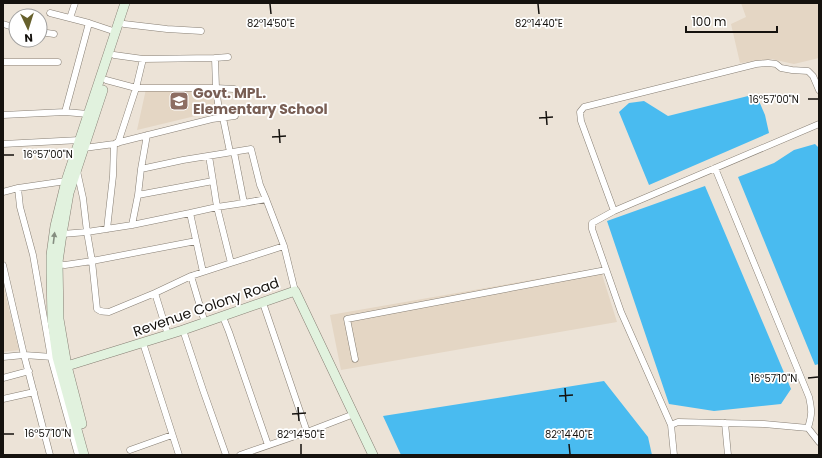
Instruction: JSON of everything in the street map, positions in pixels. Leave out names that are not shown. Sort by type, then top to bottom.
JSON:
[{"type":"street","points":[[70,18],[75,3]]},
{"type":"street","points":[[58,357],[58,264],[69,193],[69,182],[77,169],[88,114],[125,3]]},
{"type":"street","points":[[78,455],[52,320],[51,255],[55,226],[69,182],[132,3]]},
{"type":"street","points":[[50,13],[116,32]]},
{"type":"street","points":[[66,112],[89,23]]},
{"type":"street","points":[[124,24],[201,31]]},
{"type":"street","points":[[48,33],[54,34]]},
{"type":"street","points":[[114,55],[143,59],[228,57]]},
{"type":"street","points":[[215,58],[216,88],[222,118],[244,203]]},
{"type":"street","points":[[107,229],[116,143],[136,88],[143,59]]},
{"type":"street","points":[[3,62],[58,62]]},
{"type":"street","points":[[614,211],[581,122],[580,112],[584,107],[756,64],[768,63],[776,64],[781,68],[808,71],[814,76],[819,90]]},
{"type":"street","points":[[106,80],[136,88],[234,89]]},
{"type":"street","points":[[3,115],[66,112],[88,114]]},
{"type":"street","points":[[3,144],[116,143],[212,119],[235,116]]},
{"type":"street","points":[[674,455],[670,425],[621,312],[592,229],[592,223],[614,211],[819,124]]},
{"type":"street","points":[[132,224],[147,135]]},
{"type":"street","points":[[141,169],[183,160],[251,149],[260,185],[284,246],[295,292]]},
{"type":"street","points":[[209,156],[217,208],[232,263]]},
{"type":"street","points":[[715,168],[809,397],[812,414],[808,428]]},
{"type":"street","points":[[77,169],[83,198],[98,309],[100,311],[109,312],[191,276],[284,246]]},
{"type":"street","points":[[138,195],[213,181]]},
{"type":"street","points":[[3,192],[18,188],[69,182]]},
{"type":"street","points":[[18,188],[20,208],[84,455]]},
{"type":"street","points":[[62,234],[107,229],[266,199]]},
{"type":"street","points":[[190,213],[203,272]]},
{"type":"street","points":[[58,264],[65,265],[92,261],[196,241]]},
{"type":"street","points":[[3,265],[24,355],[50,455]]},
{"type":"street","points":[[355,359],[347,319],[606,270]]},
{"type":"street","points":[[191,276],[204,323]]},
{"type":"street","name":"Revenue Colony Road","points":[[67,366],[168,335],[295,292],[373,455]]},
{"type":"street","points":[[155,293],[168,335]]},
{"type":"street","points":[[263,303],[307,432]]},
{"type":"street","points":[[223,317],[268,445]]},
{"type":"street","points":[[183,330],[226,455]]},
{"type":"street","points":[[143,343],[179,455]]},
{"type":"street","points":[[3,357],[24,355],[58,357],[67,366],[90,455]]},
{"type":"street","points":[[3,378],[29,371]]},
{"type":"street","points":[[3,399],[34,392]]},
{"type":"street","points":[[240,455],[354,414]]},
{"type":"street","points":[[670,425],[678,422],[725,423],[764,424],[808,428],[819,442]]},
{"type":"street","points":[[725,423],[728,455]]},
{"type":"street","points":[[130,450],[172,435]]},
{"type":"shaded area","points":[[741,3],[819,3],[819,58],[794,64],[771,59],[740,63],[731,24],[746,17]]},
{"type":"shaded area","name":"Govt. MPL. Elementary School","points":[[146,89],[214,91],[216,111],[137,130]]},
{"type":"shaded area","points":[[600,268],[617,322],[341,370],[330,315]]},
{"type":"shaded area","points":[[3,284],[19,350],[3,352]]},
{"type":"water","points":[[756,94],[765,115],[769,133],[649,185],[619,112],[629,103],[644,101],[668,116]]},
{"type":"water","points":[[815,144],[819,148],[819,364],[815,365],[738,177],[774,163],[794,150]]},
{"type":"water","points":[[705,186],[791,389],[781,404],[714,411],[669,404],[607,221]]},
{"type":"water","points":[[604,381],[648,437],[652,455],[401,455],[383,416]]},
{"type":"place","name":"Govt. MPL. Elementary School","points":[[179,101]]}]
